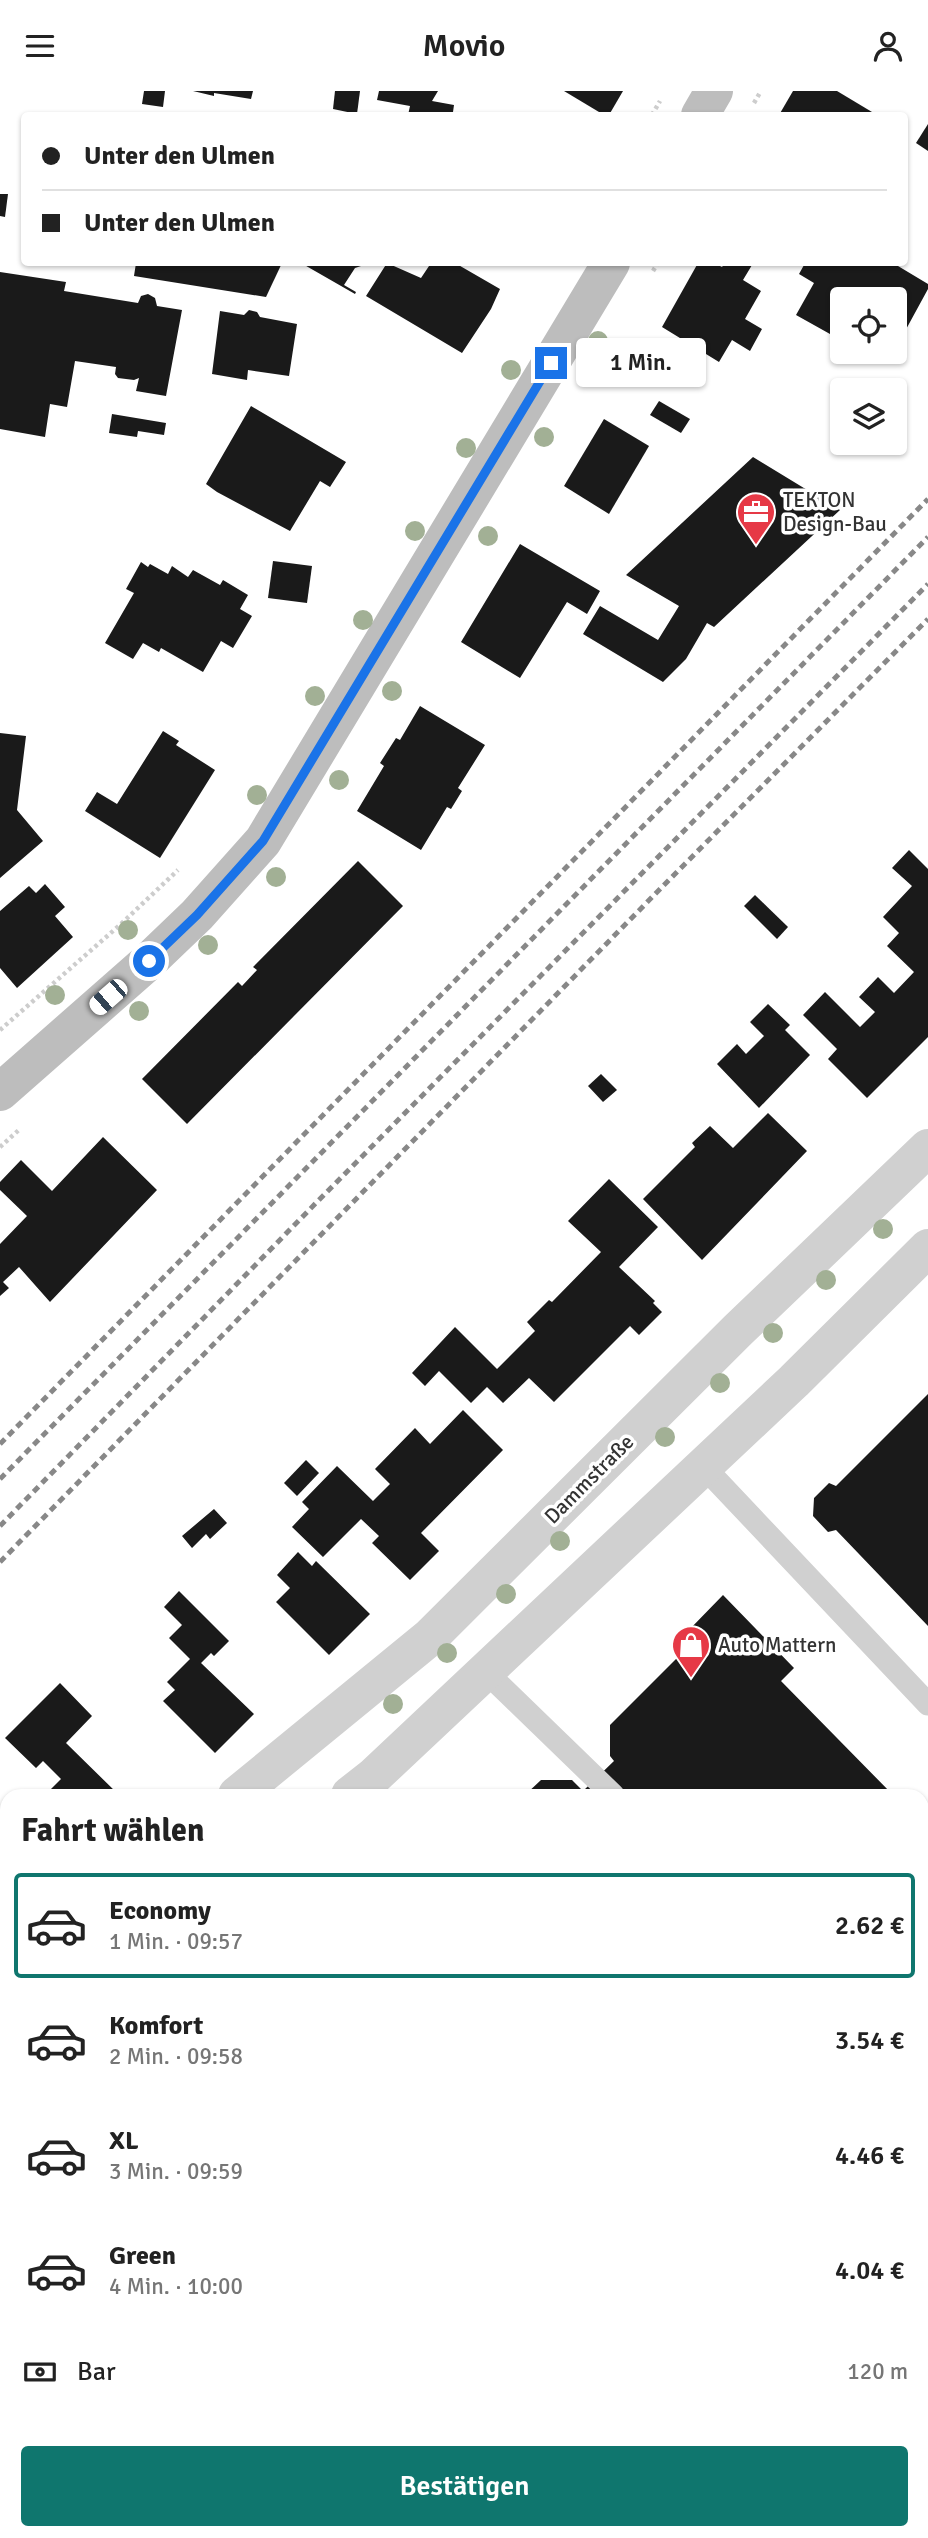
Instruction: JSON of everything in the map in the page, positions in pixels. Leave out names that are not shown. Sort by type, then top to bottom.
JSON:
[{"type":"main road","points":[[702,112],[714,91]]},
{"type":"main road","points":[[0,1092],[149,961],[197,915],[263,841],[609,266]]},
{"type":"street","name":"Dammstraße","points":[[244,1789],[430,1637],[738,1330],[928,1148]]},
{"type":"street","points":[[357,1789],[794,1381],[928,1248]]},
{"type":"lane","points":[[703,1466],[928,1704]]},
{"type":"lane","points":[[485,1671],[606,1789]]},
{"type":"path","points":[[0,1030],[121,925],[185,864]]},
{"type":"building","points":[[144,91],[165,91],[163,107],[142,104]]},
{"type":"building","points":[[193,91],[253,91],[251,99]]},
{"type":"building","points":[[335,91],[360,91],[357,112],[333,109]]},
{"type":"building","points":[[379,91],[438,91],[432,101],[454,105],[453,112],[409,112],[410,106],[377,100]]},
{"type":"building","points":[[564,91],[623,91],[611,112],[599,112]]},
{"type":"building","points":[[793,91],[837,91],[872,112],[781,112]]},
{"type":"building","points":[[928,124],[928,151],[916,143]]},
{"type":"building","points":[[0,194],[8,194],[5,217],[0,216]]},
{"type":"building","points":[[136,266],[281,266],[266,297],[134,276]]},
{"type":"building","points":[[306,266],[361,266],[355,268],[344,285],[356,292],[355,294]]},
{"type":"building","points":[[385,266],[394,266],[421,278],[429,266],[460,266],[500,289],[491,309],[462,353],[366,296]]},
{"type":"building","points":[[696,266],[751,266],[743,280],[761,291],[745,319],[762,329],[750,351],[732,340],[719,362],[662,327]]},
{"type":"building","points":[[803,266],[898,266],[928,284],[928,289],[907,328],[907,287],[830,287],[830,334],[796,315],[814,283],[799,274]]},
{"type":"building","points":[[0,272],[66,282],[64,291],[138,303],[141,296],[148,294],[155,298],[157,306],[182,310],[166,396],[136,391],[139,378],[118,378],[115,374],[116,367],[75,361],[67,407],[50,404],[45,437],[0,429]]},
{"type":"building","points":[[249,310],[257,312],[260,317],[297,324],[289,376],[248,370],[247,380],[212,374],[220,311],[244,315]]},
{"type":"building","points":[[659,401],[690,419],[681,433],[650,415]]},
{"type":"building","points":[[251,406],[346,462],[330,487],[320,481],[290,531],[206,484]]},
{"type":"building","points":[[112,414],[166,423],[164,435],[138,431],[137,437],[109,433]]},
{"type":"building","points":[[604,419],[649,446],[609,514],[564,486]]},
{"type":"building","points":[[753,457],[840,510],[714,627],[707,623],[686,659],[663,682],[583,634],[600,606],[658,640],[679,606],[626,575]]},
{"type":"building","points":[[520,544],[600,591],[587,614],[567,602],[520,678],[461,642]]},
{"type":"building","points":[[273,561],[312,566],[307,603],[268,598]]},
{"type":"building","points":[[141,562],[168,574],[172,566],[188,577],[193,570],[220,585],[223,580],[248,595],[240,609],[252,616],[233,648],[221,641],[203,672],[161,648],[159,652],[143,643],[133,659],[105,643],[134,593],[126,589]]},
{"type":"building","points":[[420,706],[485,745],[458,788],[462,791],[451,809],[447,807],[421,850],[357,811],[384,766],[380,763],[396,738],[400,740]]},
{"type":"building","points":[[163,731],[179,741],[176,745],[215,770],[160,858],[85,811],[97,792],[117,804]]},
{"type":"building","points":[[0,733],[26,736],[17,810],[43,841],[0,878]]},
{"type":"building","points":[[909,850],[928,869],[928,1037],[867,1098],[828,1059],[837,1049],[803,1015],[825,992],[860,1027],[875,1012],[859,997],[878,977],[894,993],[914,972],[887,946],[899,933],[883,917],[912,886],[892,868]]},
{"type":"building","points":[[358,861],[403,906],[187,1124],[142,1079],[238,982],[242,986],[257,970],[253,967]]},
{"type":"building","points":[[45,884],[65,907],[55,916],[73,937],[17,988],[0,968],[0,911],[29,886],[36,893]]},
{"type":"building","points":[[755,895],[788,927],[777,939],[744,906]]},
{"type":"building","points":[[768,1004],[790,1025],[785,1030],[810,1055],[759,1108],[717,1064],[737,1044],[746,1054],[764,1036],[750,1022]]},
{"type":"building","points":[[601,1074],[617,1090],[603,1102],[588,1086]]},
{"type":"building","points":[[768,1113],[807,1151],[702,1260],[643,1199],[695,1147],[692,1143],[710,1126],[733,1148]]},
{"type":"building","points":[[103,1137],[157,1190],[50,1302],[19,1267],[3,1282],[9,1288],[0,1296],[0,1244],[27,1216],[0,1190],[0,1182],[21,1160],[52,1191]]},
{"type":"building","points":[[609,1179],[658,1227],[619,1267],[655,1301],[653,1303],[662,1312],[639,1335],[630,1326],[554,1402],[529,1378],[503,1403],[487,1387],[471,1403],[439,1371],[425,1386],[412,1373],[455,1327],[497,1369],[535,1331],[527,1322],[549,1300],[552,1302],[601,1252],[568,1221]]},
{"type":"building","points":[[928,1394],[928,1626],[836,1530],[828,1532],[813,1516],[814,1498],[829,1483],[836,1486]]},
{"type":"building","points":[[463,1410],[503,1450],[421,1533],[439,1551],[410,1580],[372,1543],[379,1536],[361,1519],[323,1557],[292,1527],[309,1509],[302,1502],[337,1466],[373,1501],[390,1484],[375,1469],[415,1428],[430,1444]]},
{"type":"building","points":[[306,1460],[319,1473],[297,1496],[284,1483]]},
{"type":"building","points":[[214,1509],[227,1523],[210,1539],[206,1534],[192,1548],[182,1536]]},
{"type":"building","points":[[298,1552],[312,1566],[316,1561],[370,1614],[329,1655],[276,1602],[290,1588],[277,1575]]},
{"type":"building","points":[[179,1591],[229,1641],[214,1656],[211,1653],[201,1663],[254,1714],[215,1753],[163,1701],[175,1690],[167,1682],[190,1659],[169,1638],[182,1625],[164,1607]]},
{"type":"building","points":[[723,1595],[794,1668],[781,1681],[887,1789],[585,1789],[614,1761],[610,1756],[610,1725],[687,1648],[688,1631]]},
{"type":"building","points":[[60,1683],[92,1716],[66,1743],[113,1789],[51,1789],[61,1779],[43,1761],[36,1768],[5,1738]]},
{"type":"building","points":[[541,1780],[572,1780],[581,1789],[531,1789]]},
{"type":"railway","points":[[0,1444],[928,499]]},
{"type":"railway","points":[[0,1479],[928,537]]},
{"type":"railway","points":[[0,1526],[928,584]]},
{"type":"railway","points":[[0,1562],[928,619]]},
{"type":"place","name":"TEKTON Design-Bau","points":[[756,546]]},
{"type":"place","name":"Auto Mattern","points":[[691,1679]]},
{"type":"route","points":[[149,961],[197,915],[263,841],[551,363]]}]
